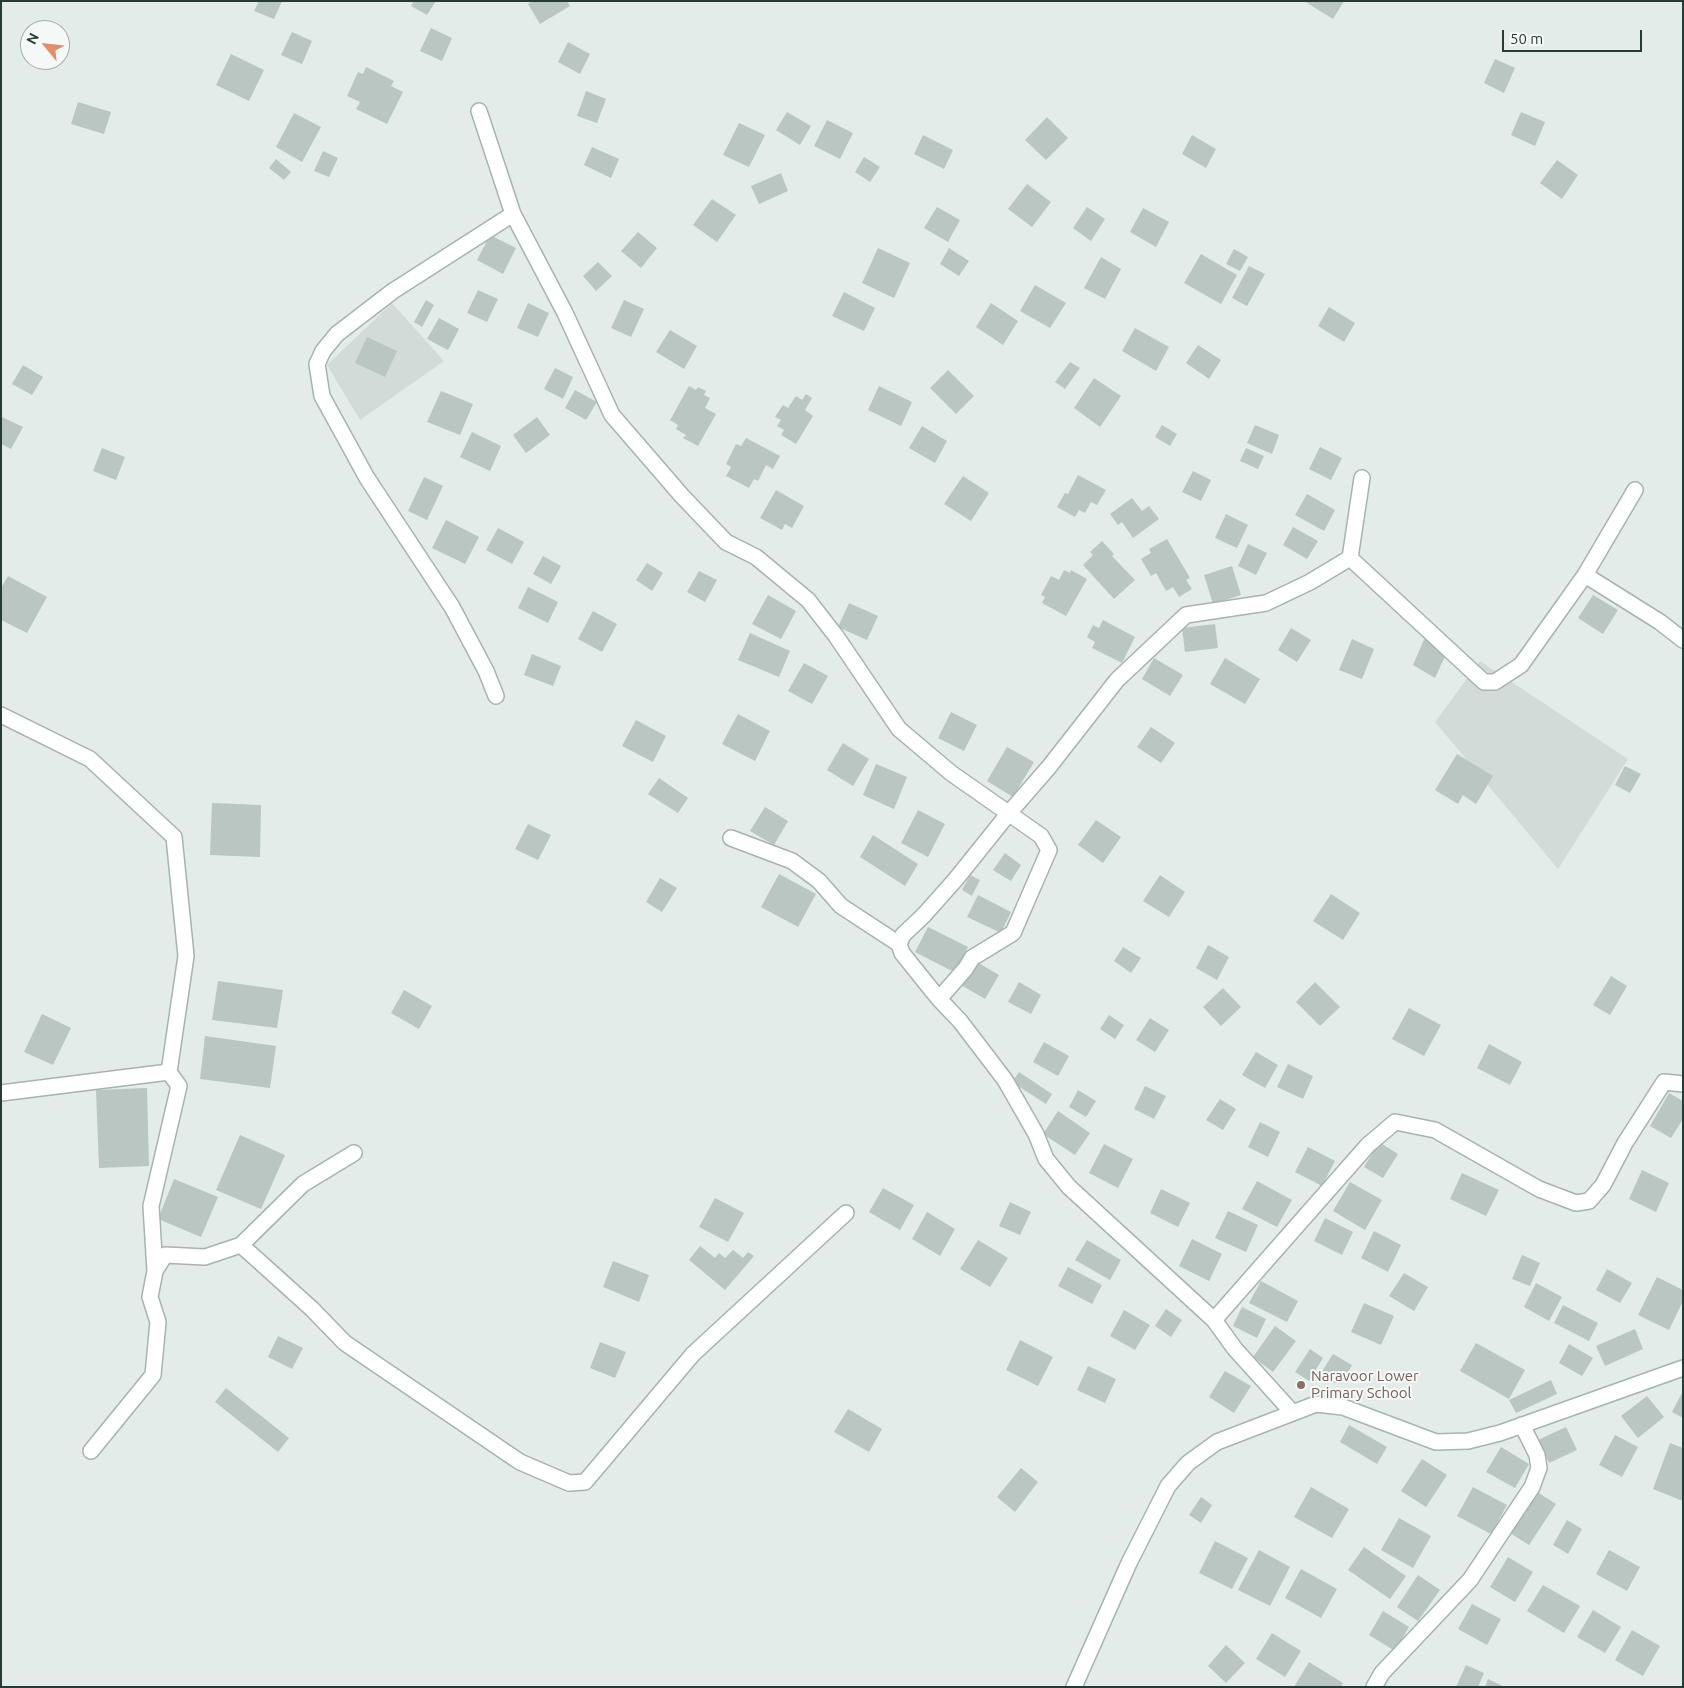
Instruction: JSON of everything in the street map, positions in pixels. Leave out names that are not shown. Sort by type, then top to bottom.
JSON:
[{"type":"street","points":[[479,111],[513,214],[565,313],[612,415],[682,496],[726,542],[756,558],[808,600],[836,636],[899,729],[950,773],[1036,830],[1049,850],[1013,933],[972,958],[940,999]]},
{"type":"street","points":[[496,696],[486,671],[452,607],[367,478],[322,396],[317,364],[323,351],[337,334],[393,291],[513,214]]},
{"type":"street","points":[[1350,558],[1362,478]]},
{"type":"street","points":[[1350,558],[1484,682],[1495,682],[1521,664],[1585,575],[1635,490]]},
{"type":"street","points":[[899,944],[903,935],[924,915],[956,879],[1049,767],[1117,680],[1186,614],[1266,603],[1310,582],[1350,558]]},
{"type":"street","points":[[1585,575],[1660,622],[1683,640]]},
{"type":"street","points":[[1,715],[90,759],[174,837],[186,956],[169,1072],[180,1086],[151,1206],[155,1271],[150,1297],[158,1322],[153,1375],[91,1451]]},
{"type":"street","points":[[731,838],[792,861],[819,881],[841,906],[899,944],[902,953],[914,969],[960,1021],[1004,1080],[1036,1134],[1046,1159],[1069,1187],[1214,1320],[1235,1349],[1292,1412]]},
{"type":"street","points":[[1,1093],[169,1072]]},
{"type":"street","points":[[1214,1320],[1368,1146],[1395,1122],[1435,1130],[1539,1189],[1576,1202],[1589,1200],[1603,1184],[1624,1143],[1664,1082],[1683,1084]]},
{"type":"street","points":[[155,1271],[165,1255],[205,1257],[241,1244],[303,1184],[354,1153]]},
{"type":"street","points":[[241,1244],[312,1309],[345,1343],[520,1462],[569,1483],[585,1482],[693,1354],[846,1213]]},
{"type":"street","points":[[1074,1687],[1129,1563],[1168,1486],[1188,1463],[1217,1442],[1316,1404],[1343,1406],[1436,1442],[1468,1440],[1522,1425],[1683,1368]]},
{"type":"street","points":[[1374,1687],[1382,1673],[1470,1580],[1532,1486],[1539,1468],[1537,1455],[1522,1425]]},
{"type":"shaded area","points":[[392,303],[444,361],[360,420],[327,365]]},
{"type":"shaded area","points":[[1480,661],[1628,759],[1558,869],[1435,722]]},
{"type":"building","points":[[259,1],[282,1],[274,19],[254,11]]},
{"type":"building","points":[[414,1],[436,1],[427,15],[411,6]]},
{"type":"building","points":[[532,1],[567,1],[570,6],[540,24],[528,4]]},
{"type":"building","points":[[1304,1],[1344,1],[1333,19]]},
{"type":"building","points":[[431,28],[452,38],[442,61],[420,51]]},
{"type":"building","points":[[292,32],[312,41],[302,64],[281,55]]},
{"type":"building","points":[[568,42],[590,54],[580,74],[558,62]]},
{"type":"building","points":[[231,54],[264,70],[249,101],[216,85]]},
{"type":"building","points":[[1495,59],[1515,68],[1504,93],[1484,83]]},
{"type":"building","points":[[366,67],[394,81],[391,86],[403,92],[387,124],[356,109],[360,102],[347,96],[358,72],[363,74]]},
{"type":"building","points":[[586,91],[606,99],[597,123],[577,116]]},
{"type":"building","points":[[78,102],[111,112],[104,134],[71,124]]},
{"type":"building","points":[[787,112],[811,126],[800,145],[776,130]]},
{"type":"building","points":[[1521,112],[1545,122],[1535,146],[1511,135]]},
{"type":"building","points":[[294,113],[321,127],[302,162],[276,147]]},
{"type":"building","points":[[1047,117],[1068,138],[1046,160],[1025,140]]},
{"type":"building","points":[[827,120],[853,133],[840,159],[814,146]]},
{"type":"building","points":[[739,123],[765,135],[749,167],[723,155]]},
{"type":"building","points":[[923,135],[953,150],[944,169],[914,154]]},
{"type":"building","points":[[1192,135],[1216,149],[1206,168],[1182,154]]},
{"type":"building","points":[[592,147],[619,159],[611,178],[584,165]]},
{"type":"building","points":[[323,151],[338,158],[329,177],[314,171]]},
{"type":"building","points":[[864,157],[880,167],[870,182],[855,172]]},
{"type":"building","points":[[276,159],[291,172],[284,180],[269,168]]},
{"type":"building","points":[[1557,160],[1578,175],[1562,199],[1540,183]]},
{"type":"building","points":[[781,173],[788,191],[759,204],[751,186]]},
{"type":"building","points":[[1027,184],[1051,202],[1032,227],[1008,209]]},
{"type":"building","points":[[712,199],[736,215],[717,242],[693,225]]},
{"type":"building","points":[[937,207],[960,220],[948,242],[924,228]]},
{"type":"building","points":[[1087,207],[1105,219],[1091,241],[1073,228]]},
{"type":"building","points":[[1143,208],[1169,222],[1156,247],[1130,232]]},
{"type":"building","points":[[638,232],[657,248],[641,268],[621,251]]},
{"type":"building","points":[[490,235],[516,248],[503,274],[477,260]]},
{"type":"building","points":[[878,248],[910,263],[894,298],[862,283]]},
{"type":"building","points":[[949,248],[969,261],[959,276],[940,264]]},
{"type":"building","points":[[1234,249],[1248,257],[1240,271],[1226,264]]},
{"type":"building","points":[[1201,254],[1237,275],[1221,304],[1184,283]]},
{"type":"building","points":[[1101,257],[1121,269],[1105,299],[1084,288]]},
{"type":"building","points":[[598,262],[612,276],[596,291],[583,276]]},
{"type":"building","points":[[1249,266],[1265,274],[1247,306],[1232,298]]},
{"type":"building","points":[[1035,285],[1066,303],[1050,328],[1020,311]]},
{"type":"building","points":[[478,290],[498,299],[487,322],[467,313]]},
{"type":"building","points":[[844,292],[875,308],[864,331],[832,316]]},
{"type":"building","points":[[426,300],[434,305],[422,327],[414,322]]},
{"type":"building","points":[[624,300],[644,309],[631,337],[611,328]]},
{"type":"building","points":[[528,303],[549,313],[538,337],[517,328]]},
{"type":"building","points":[[991,303],[1018,321],[1003,345],[976,327]]},
{"type":"building","points":[[1329,307],[1355,323],[1344,342],[1318,326]]},
{"type":"building","points":[[439,318],[459,329],[448,350],[427,339]]},
{"type":"building","points":[[1135,328],[1169,347],[1156,371],[1122,351]]},
{"type":"building","points":[[670,330],[697,346],[684,369],[656,352]]},
{"type":"building","points":[[367,337],[397,351],[385,377],[355,363]]},
{"type":"building","points":[[1198,345],[1221,360],[1209,379],[1186,363]]},
{"type":"building","points":[[1070,362],[1080,368],[1065,389],[1055,382]]},
{"type":"building","points":[[23,365],[43,377],[32,395],[12,384]]},
{"type":"building","points":[[555,368],[573,377],[563,399],[544,389]]},
{"type":"building","points":[[948,370],[974,396],[956,414],[930,388]]},
{"type":"building","points":[[1094,378],[1121,396],[1100,427],[1074,408]]},
{"type":"building","points":[[689,386],[696,390],[698,387],[706,391],[704,395],[710,398],[705,408],[716,414],[698,446],[683,438],[686,435],[676,429],[678,425],[670,420]]},
{"type":"building","points":[[879,386],[912,402],[901,426],[868,410]]},
{"type":"building","points":[[575,390],[597,402],[586,420],[565,408]]},
{"type":"building","points":[[441,391],[473,404],[460,435],[427,422]]},
{"type":"building","points":[[806,394],[812,398],[805,410],[813,416],[796,444],[781,435],[784,430],[777,426],[781,420],[775,417],[783,405],[788,408],[796,396],[802,400]]},
{"type":"building","points":[[2,417],[23,427],[11,449],[1,444]]},
{"type":"building","points":[[537,417],[550,435],[526,453],[513,435]]},
{"type":"building","points":[[1162,425],[1177,434],[1170,446],[1155,437]]},
{"type":"building","points":[[1255,425],[1279,435],[1272,454],[1247,443]]},
{"type":"building","points":[[922,426],[947,441],[935,463],[909,448]]},
{"type":"building","points":[[472,432],[501,446],[490,471],[460,457]]},
{"type":"building","points":[[746,438],[780,456],[773,469],[766,465],[758,481],[754,479],[749,488],[726,476],[731,467],[726,464],[736,444],[741,446]]},
{"type":"building","points":[[1320,447],[1342,458],[1331,480],[1309,469]]},
{"type":"building","points":[[102,448],[125,457],[116,480],[93,471]]},
{"type":"building","points":[[1246,448],[1264,456],[1258,469],[1240,461]]},
{"type":"building","points":[[1193,471],[1211,480],[1201,501],[1182,492]]},
{"type":"building","points":[[1078,475],[1106,490],[1097,505],[1091,502],[1085,513],[1079,510],[1075,517],[1057,507],[1065,493],[1068,494]]},
{"type":"building","points":[[963,476],[989,493],[971,521],[944,504]]},
{"type":"building","points":[[424,477],[443,486],[427,520],[408,511]]},
{"type":"building","points":[[776,490],[804,506],[792,528],[785,524],[782,530],[760,518]]},
{"type":"building","points":[[1307,494],[1335,510],[1324,531],[1295,515]]},
{"type":"building","points":[[1132,498],[1142,511],[1149,506],[1159,519],[1133,538],[1122,522],[1118,525],[1110,514]]},
{"type":"building","points":[[1226,514],[1248,525],[1237,548],[1215,538]]},
{"type":"building","points":[[446,520],[479,537],[465,564],[432,548]]},
{"type":"building","points":[[1293,527],[1318,541],[1307,559],[1283,545]]},
{"type":"building","points":[[498,528],[524,542],[512,564],[486,550]]},
{"type":"building","points":[[1167,539],[1190,578],[1186,580],[1192,589],[1179,597],[1173,587],[1166,591],[1156,573],[1151,576],[1141,559],[1151,553],[1149,549]]},
{"type":"building","points":[[1102,541],[1114,554],[1112,556],[1135,580],[1114,599],[1083,565],[1093,555],[1090,552]]},
{"type":"building","points":[[1248,544],[1267,553],[1256,575],[1238,566]]},
{"type":"building","points":[[543,556],[561,566],[551,584],[533,574]]},
{"type":"building","points":[[647,563],[663,573],[652,591],[636,580]]},
{"type":"building","points":[[1232,566],[1241,595],[1213,604],[1204,575]]},
{"type":"building","points":[[1064,570],[1070,573],[1071,570],[1087,579],[1066,616],[1042,603],[1045,597],[1041,595],[1051,576],[1059,580]]},
{"type":"building","points":[[699,571],[717,580],[705,602],[687,592]]},
{"type":"building","points":[[8,576],[47,597],[27,633],[1,620],[1,588]]},
{"type":"building","points":[[528,587],[558,602],[548,623],[518,608]]},
{"type":"building","points":[[768,595],[796,611],[781,639],[752,624]]},
{"type":"building","points":[[1593,595],[1618,610],[1603,634],[1578,618]]},
{"type":"building","points":[[849,603],[878,616],[867,640],[838,627]]},
{"type":"building","points":[[593,611],[617,624],[602,652],[578,639]]},
{"type":"building","points":[[1103,620],[1135,637],[1122,663],[1092,648],[1095,642],[1087,637],[1093,625],[1099,628]]},
{"type":"building","points":[[1215,624],[1218,648],[1185,652],[1182,628]]},
{"type":"building","points":[[1291,628],[1311,640],[1297,662],[1278,650]]},
{"type":"building","points":[[750,633],[790,651],[779,677],[738,660]]},
{"type":"building","points":[[1426,635],[1447,652],[1435,678],[1413,665]]},
{"type":"building","points":[[1352,639],[1374,649],[1362,679],[1339,670]]},
{"type":"building","points":[[532,654],[561,666],[553,686],[524,675]]},
{"type":"building","points":[[1154,658],[1183,675],[1170,696],[1142,679]]},
{"type":"building","points":[[1225,658],[1260,679],[1245,704],[1210,684]]},
{"type":"building","points":[[804,663],[828,676],[812,704],[788,691]]},
{"type":"building","points":[[951,712],[977,725],[964,751],[938,738]]},
{"type":"building","points":[[738,714],[770,731],[755,761],[722,744]]},
{"type":"building","points":[[636,720],[666,736],[653,762],[622,746]]},
{"type":"building","points":[[1151,727],[1175,743],[1161,763],[1137,747]]},
{"type":"building","points":[[843,743],[869,759],[853,786],[827,770]]},
{"type":"building","points":[[1007,747],[1034,762],[1013,797],[987,781]]},
{"type":"building","points":[[1457,754],[1493,776],[1476,804],[1463,795],[1458,804],[1435,790]]},
{"type":"building","points":[[876,764],[907,777],[894,809],[863,795]]},
{"type":"building","points":[[1625,766],[1641,774],[1630,793],[1615,785]]},
{"type":"building","points":[[659,778],[688,798],[678,813],[648,794]]},
{"type":"building","points":[[212,803],[261,805],[260,857],[210,855]]},
{"type":"building","points":[[765,807],[788,821],[774,845],[750,831]]},
{"type":"building","points":[[918,810],[945,824],[928,857],[901,843]]},
{"type":"building","points":[[1096,820],[1121,837],[1103,863],[1078,845]]},
{"type":"building","points":[[528,824],[551,835],[538,860],[515,849]]},
{"type":"building","points":[[873,835],[918,864],[905,886],[860,857]]},
{"type":"building","points":[[1005,853],[1021,865],[1011,881],[993,870]]},
{"type":"building","points":[[779,874],[816,894],[798,927],[761,907]]},
{"type":"building","points":[[970,875],[980,880],[972,896],[962,890]]},
{"type":"building","points":[[1160,875],[1185,892],[1169,917],[1143,901]]},
{"type":"building","points":[[660,878],[677,888],[662,912],[646,902]]},
{"type":"building","points":[[1331,894],[1360,913],[1343,940],[1313,921]]},
{"type":"building","points":[[978,895],[1011,912],[1001,933],[967,917]]},
{"type":"building","points":[[928,927],[968,947],[956,973],[915,952]]},
{"type":"building","points":[[1208,945],[1229,957],[1217,980],[1196,968]]},
{"type":"building","points":[[1123,947],[1141,958],[1131,973],[1114,961]]},
{"type":"building","points":[[975,961],[999,975],[985,999],[961,985]]},
{"type":"building","points":[[1611,976],[1627,986],[1610,1015],[1593,1005]]},
{"type":"building","points":[[218,981],[283,990],[277,1028],[212,1020]]},
{"type":"building","points":[[1019,982],[1041,995],[1031,1014],[1008,1002]]},
{"type":"building","points":[[1315,982],[1340,1007],[1320,1026],[1296,1002]]},
{"type":"building","points":[[1223,988],[1241,1007],[1221,1026],[1203,1007]]},
{"type":"building","points":[[404,990],[432,1006],[419,1029],[391,1013]]},
{"type":"building","points":[[1409,1008],[1441,1025],[1424,1056],[1392,1039]]},
{"type":"building","points":[[42,1014],[71,1028],[53,1065],[24,1052]]},
{"type":"building","points":[[1109,1015],[1124,1025],[1115,1039],[1100,1029]]},
{"type":"building","points":[[1150,1018],[1169,1030],[1155,1052],[1136,1040]]},
{"type":"building","points":[[205,1036],[276,1046],[270,1088],[200,1079]]},
{"type":"building","points":[[1044,1042],[1069,1056],[1058,1076],[1033,1062]]},
{"type":"building","points":[[1489,1044],[1522,1062],[1510,1085],[1477,1068]]},
{"type":"building","points":[[1256,1052],[1278,1065],[1265,1088],[1242,1075]]},
{"type":"building","points":[[1288,1064],[1313,1076],[1303,1099],[1277,1087]]},
{"type":"building","points":[[1019,1072],[1052,1094],[1046,1104],[1012,1082]]},
{"type":"building","points":[[1145,1086],[1166,1096],[1154,1119],[1134,1109]]},
{"type":"building","points":[[147,1088],[149,1166],[99,1168],[96,1090]]},
{"type":"building","points":[[1078,1090],[1096,1101],[1086,1117],[1069,1107]]},
{"type":"building","points":[[1669,1093],[1683,1101],[1683,1119],[1671,1138],[1650,1126]]},
{"type":"building","points":[[1220,1099],[1236,1109],[1223,1130],[1206,1120]]},
{"type":"building","points":[[1058,1111],[1090,1133],[1075,1155],[1043,1134]]},
{"type":"building","points":[[1260,1122],[1280,1132],[1268,1157],[1248,1147]]},
{"type":"building","points":[[240,1135],[285,1155],[261,1209],[216,1190]]},
{"type":"building","points":[[1379,1142],[1398,1154],[1383,1178],[1364,1167]]},
{"type":"building","points":[[1104,1144],[1133,1159],[1118,1188],[1089,1173]]},
{"type":"building","points":[[1308,1147],[1335,1161],[1322,1186],[1295,1172]]},
{"type":"building","points":[[1642,1170],[1669,1183],[1656,1212],[1629,1199]]},
{"type":"building","points":[[1462,1173],[1499,1190],[1486,1216],[1450,1199]]},
{"type":"building","points":[[174,1179],[218,1197],[201,1237],[158,1219]]},
{"type":"building","points":[[1257,1181],[1292,1200],[1277,1227],[1242,1209]]},
{"type":"building","points":[[1350,1182],[1382,1200],[1365,1230],[1333,1211]]},
{"type":"building","points":[[883,1188],[914,1205],[900,1230],[869,1212]]},
{"type":"building","points":[[1161,1189],[1190,1203],[1178,1227],[1150,1213]]},
{"type":"building","points":[[715,1198],[744,1213],[728,1242],[699,1227]]},
{"type":"building","points":[[1010,1202],[1031,1212],[1020,1235],[999,1226]]},
{"type":"building","points":[[1228,1211],[1258,1225],[1246,1252],[1215,1238]]},
{"type":"building","points":[[927,1212],[955,1229],[940,1256],[912,1239]]},
{"type":"building","points":[[1325,1218],[1353,1232],[1342,1255],[1314,1241]]},
{"type":"building","points":[[1374,1231],[1401,1245],[1388,1272],[1361,1258]]},
{"type":"building","points":[[1192,1239],[1222,1254],[1209,1281],[1179,1266]]},
{"type":"building","points":[[978,1240],[1008,1258],[990,1287],[960,1269]]},
{"type":"building","points":[[1087,1240],[1121,1260],[1110,1280],[1075,1260]]},
{"type":"building","points":[[700,1246],[715,1258],[719,1253],[725,1258],[733,1250],[743,1258],[748,1252],[754,1256],[725,1290],[689,1260]]},
{"type":"building","points":[[1522,1255],[1540,1263],[1530,1286],[1512,1279]]},
{"type":"building","points":[[613,1261],[649,1275],[639,1302],[603,1287]]},
{"type":"building","points":[[1068,1267],[1102,1285],[1092,1304],[1058,1286]]},
{"type":"building","points":[[1607,1269],[1632,1283],[1620,1303],[1596,1290]]},
{"type":"building","points":[[1404,1273],[1428,1287],[1414,1311],[1389,1296]]},
{"type":"building","points":[[1657,1277],[1683,1290],[1683,1301],[1669,1330],[1638,1315]]},
{"type":"building","points":[[1261,1281],[1298,1301],[1287,1322],[1249,1303]]},
{"type":"building","points":[[1536,1283],[1562,1297],[1549,1321],[1524,1307]]},
{"type":"building","points":[[1364,1303],[1394,1316],[1381,1345],[1351,1332]]},
{"type":"building","points":[[1563,1305],[1598,1323],[1589,1341],[1554,1323]]},
{"type":"building","points":[[1242,1307],[1266,1319],[1257,1338],[1233,1326]]},
{"type":"building","points":[[1166,1309],[1182,1320],[1171,1337],[1155,1326]]},
{"type":"building","points":[[1124,1310],[1150,1325],[1135,1350],[1110,1336]]},
{"type":"building","points":[[1275,1326],[1296,1341],[1273,1372],[1253,1357]]},
{"type":"building","points":[[1635,1329],[1643,1349],[1605,1366],[1596,1346]]},
{"type":"building","points":[[278,1336],[303,1348],[292,1369],[268,1357]]},
{"type":"building","points":[[1020,1340],[1053,1357],[1038,1386],[1006,1370]]},
{"type":"building","points":[[600,1342],[626,1352],[615,1378],[590,1368]]},
{"type":"building","points":[[1476,1343],[1525,1370],[1509,1399],[1460,1371]]},
{"type":"building","points":[[1569,1344],[1593,1358],[1582,1376],[1559,1363]]},
{"type":"building","points":[[1310,1349],[1323,1358],[1309,1381],[1295,1372]]},
{"type":"building","points":[[1333,1354],[1352,1365],[1342,1383],[1316,1381]]},
{"type":"building","points":[[1088,1366],[1116,1379],[1105,1403],[1077,1390]]},
{"type":"building","points":[[1225,1371],[1251,1386],[1234,1413],[1209,1397]]},
{"type":"building","points":[[1551,1380],[1557,1394],[1516,1413],[1509,1400]]},
{"type":"building","points":[[226,1388],[289,1438],[278,1452],[215,1402]]},
{"type":"building","points":[[1683,1391],[1683,1418],[1672,1412]]},
{"type":"building","points":[[1647,1396],[1664,1417],[1638,1438],[1621,1416]]},
{"type":"building","points":[[848,1409],[882,1429],[869,1452],[834,1432]]},
{"type":"building","points":[[1349,1425],[1387,1447],[1377,1464],[1340,1442]]},
{"type":"building","points":[[1566,1427],[1577,1450],[1549,1463],[1538,1440]]},
{"type":"building","points":[[1615,1435],[1638,1447],[1622,1477],[1599,1465]]},
{"type":"building","points":[[1670,1443],[1683,1448],[1683,1501],[1653,1489]]},
{"type":"building","points":[[1501,1447],[1529,1464],[1515,1488],[1486,1472]]},
{"type":"building","points":[[1422,1459],[1447,1475],[1426,1507],[1401,1491]]},
{"type":"building","points":[[1021,1468],[1038,1482],[1015,1512],[997,1497]]},
{"type":"building","points":[[1311,1487],[1349,1509],[1332,1538],[1294,1517]]},
{"type":"building","points":[[1473,1487],[1507,1505],[1491,1534],[1457,1516]]},
{"type":"building","points":[[1534,1490],[1556,1504],[1529,1545],[1507,1531]]},
{"type":"building","points":[[1201,1497],[1212,1505],[1201,1523],[1189,1515]]},
{"type":"building","points":[[1399,1518],[1431,1536],[1413,1568],[1381,1550]]},
{"type":"building","points":[[1567,1520],[1582,1529],[1568,1554],[1553,1545]]},
{"type":"building","points":[[1215,1541],[1248,1558],[1232,1589],[1199,1573]]},
{"type":"building","points":[[1364,1547],[1406,1576],[1390,1599],[1348,1570]]},
{"type":"building","points":[[1259,1550],[1290,1567],[1270,1606],[1238,1590]]},
{"type":"building","points":[[1609,1550],[1640,1567],[1627,1591],[1596,1574]]},
{"type":"building","points":[[1508,1557],[1533,1572],[1515,1602],[1490,1587]]},
{"type":"building","points":[[1301,1569],[1337,1589],[1321,1618],[1285,1598]]},
{"type":"building","points":[[1418,1575],[1440,1590],[1418,1621],[1397,1607]]},
{"type":"building","points":[[1543,1585],[1580,1606],[1564,1633],[1527,1611]]},
{"type":"building","points":[[1472,1604],[1501,1619],[1487,1645],[1458,1629]]},
{"type":"building","points":[[1593,1610],[1621,1627],[1605,1653],[1577,1637]]},
{"type":"building","points":[[1383,1611],[1409,1627],[1395,1651],[1369,1635]]},
{"type":"building","points":[[1632,1630],[1660,1646],[1643,1676],[1615,1660]]},
{"type":"building","points":[[1272,1633],[1301,1651],[1285,1677],[1256,1659]]},
{"type":"building","points":[[1226,1645],[1245,1663],[1226,1683],[1208,1666]]},
{"type":"building","points":[[1309,1662],[1343,1683],[1341,1687],[1294,1687]]},
{"type":"building","points":[[1466,1665],[1484,1673],[1478,1687],[1456,1687]]},
{"type":"building","points":[[1488,1679],[1505,1687],[1485,1687]]},
{"type":"place","name":"Naravoor Lower Primary School","points":[[1301,1385]]}]
